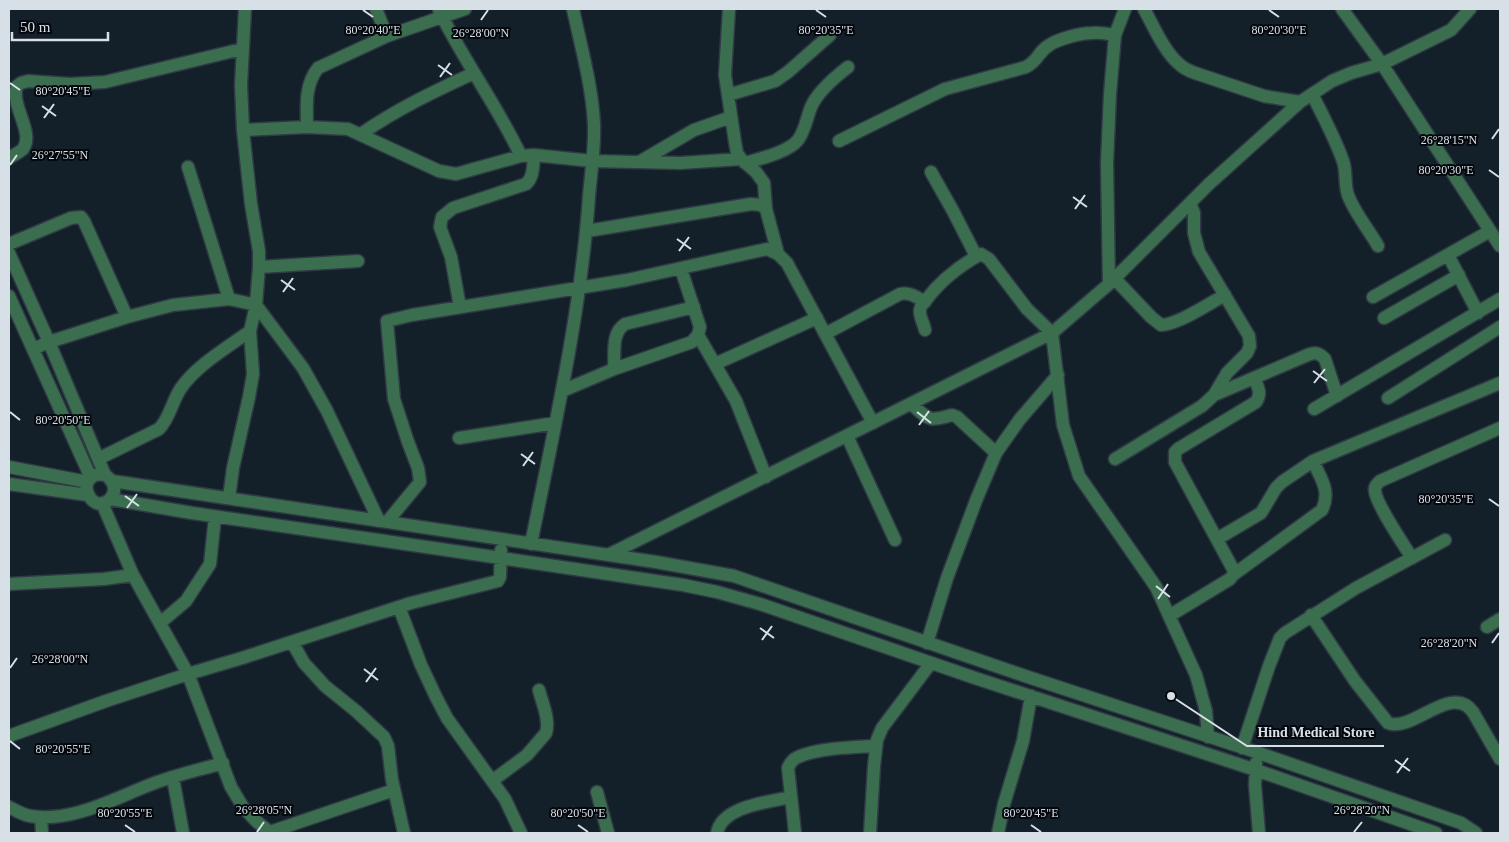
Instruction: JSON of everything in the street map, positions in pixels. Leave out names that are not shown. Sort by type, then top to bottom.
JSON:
[{"type":"street","points":[[229,498],[233,468],[249,397],[252,374],[250,331],[256,305],[259,267],[259,251],[251,204],[243,130],[241,84],[245,9]]},
{"type":"street","points":[[376,9],[388,36]]},
{"type":"street","points":[[307,127],[307,90],[312,75],[318,68],[440,12],[465,9]]},
{"type":"street","points":[[531,544],[562,391],[587,230],[594,126],[592,101],[573,9]]},
{"type":"street","points":[[728,9],[725,75],[737,153],[764,183],[766,209],[778,254]]},
{"type":"street","points":[[1124,9],[1115,35],[1110,94],[1107,163],[1112,282],[1161,325],[1177,320],[1224,295]]},
{"type":"street","points":[[1144,9],[1169,53],[1187,70],[1264,96],[1300,102]]},
{"type":"street","points":[[1342,9],[1382,64],[1497,240],[1448,255],[1373,297]]},
{"type":"street","points":[[608,555],[1052,333],[1112,282],[1209,184],[1300,102],[1332,81],[1382,64],[1451,30],[1470,9]]},
{"type":"street","points":[[440,12],[509,131],[527,156],[532,176],[526,184],[453,208],[442,217],[440,227],[451,257],[460,307]]},
{"type":"street","points":[[839,141],[945,89],[1026,67],[1034,63],[1049,45],[1060,40],[1086,33],[1115,35]]},
{"type":"street","points":[[728,95],[775,81],[830,36]]},
{"type":"street","points":[[9,158],[22,149],[26,140],[15,96],[17,86],[21,83],[28,81],[70,84],[105,82],[242,49]]},
{"type":"street","points":[[243,130],[307,127],[348,129],[439,171],[456,174],[527,156],[592,161],[680,163],[743,161],[777,153],[798,140],[815,100],[848,67]]},
{"type":"street","points":[[361,134],[383,118],[474,73]]},
{"type":"street","points":[[1312,94],[1337,143],[1346,170],[1346,185],[1350,200],[1378,246]]},
{"type":"street","points":[[641,161],[694,130],[731,117]]},
{"type":"street","points":[[188,167],[229,299]]},
{"type":"street","points":[[930,172],[976,256]]},
{"type":"street","points":[[1190,203],[1194,213],[1194,233],[1199,252],[1249,336],[1250,346],[1247,353],[1223,378],[1214,395]]},
{"type":"street","points":[[587,230],[751,204],[761,205],[766,209]]},
{"type":"street","points":[[9,244],[71,218],[81,217],[127,317]]},
{"type":"street","points":[[383,522],[408,498],[420,482],[418,468],[394,399],[387,321],[412,315],[627,280],[767,249],[778,254],[787,263],[873,423]]},
{"type":"street","points":[[9,253],[98,459],[114,491],[106,501]]},
{"type":"street","points":[[925,330],[920,312],[925,302],[953,271],[981,254],[989,259],[1027,309],[1052,333],[1064,426],[1079,476],[1156,587],[1196,675],[1206,711],[1208,737]]},
{"type":"street","points":[[1448,255],[1478,312]]},
{"type":"street","points":[[259,267],[358,261]]},
{"type":"street","points":[[562,391],[614,369],[692,342],[698,335],[700,328],[681,269]]},
{"type":"street","points":[[1384,318],[1459,275]]},
{"type":"street","points":[[825,334],[906,292],[925,302]]},
{"type":"street","points":[[9,296],[89,480]]},
{"type":"street","points":[[33,348],[127,317],[173,305],[229,299],[256,305],[303,368],[383,522]]},
{"type":"street","points":[[1314,409],[1500,300]]},
{"type":"street","points":[[15,309],[31,302]]},
{"type":"street","points":[[614,369],[616,334],[625,324],[694,307]]},
{"type":"street","points":[[715,364],[817,318]]},
{"type":"street","points":[[1388,398],[1500,326]]},
{"type":"street","points":[[98,459],[158,429],[164,424],[180,390],[192,376],[222,350],[250,331]]},
{"type":"street","points":[[698,335],[736,401],[766,477]]},
{"type":"street","points":[[1115,459],[1202,406],[1214,395],[1310,354],[1321,354],[1325,359],[1337,396]]},
{"type":"street","points":[[927,643],[947,578],[977,498],[996,454],[1020,419],[1058,375]]},
{"type":"street","points":[[1233,575],[1234,570],[1175,462],[1175,452],[1256,402],[1260,392],[1254,378]]},
{"type":"street","points":[[1217,539],[1262,513],[1276,488],[1313,461],[1500,383]]},
{"type":"street","points":[[911,404],[931,419],[936,420],[952,415],[957,417],[996,454]]},
{"type":"street","points":[[459,438],[555,423]]},
{"type":"street","points":[[1412,558],[1380,505],[1374,491],[1376,486],[1380,481],[1500,428]]},
{"type":"street","points":[[847,436],[895,540]]},
{"type":"street","points":[[1169,616],[1233,575],[1322,510],[1326,494],[1323,482],[1313,461]]},
{"type":"street","points":[[9,467],[89,480]]},
{"type":"street","points":[[1436,833],[1256,770],[931,663],[760,604],[717,592],[683,585],[501,558],[106,501],[94,502],[88,495],[86,486],[89,480],[100,474],[108,478],[229,498],[608,555],[734,576],[1461,823],[1476,833]]},
{"type":"street","points":[[9,484],[88,495]]},
{"type":"street","points":[[106,501],[133,575],[188,674],[232,787],[243,807],[256,822],[270,833],[394,790]]},
{"type":"street","points":[[160,623],[186,601],[210,564],[215,517]]},
{"type":"street","points":[[9,736],[106,701],[399,607],[498,581],[500,577],[502,540]]},
{"type":"street","points":[[1242,748],[1269,666],[1280,638],[1284,633],[1356,588],[1445,540]]},
{"type":"street","points":[[9,584],[104,579],[133,575]]},
{"type":"street","points":[[399,607],[421,665],[447,718],[505,799],[521,833]]},
{"type":"street","points":[[1311,615],[1356,682],[1388,723],[1399,725],[1434,709],[1458,702],[1469,707],[1473,712],[1500,759]]},
{"type":"street","points":[[1487,627],[1500,619]]},
{"type":"street","points":[[292,642],[304,663],[325,686],[384,737],[388,746],[394,790],[404,833]]},
{"type":"street","points":[[870,833],[877,740],[882,728],[931,663]]},
{"type":"street","points":[[492,781],[527,755],[546,733],[548,728],[547,720],[539,690]]},
{"type":"street","points":[[998,833],[1004,804],[1022,741],[1031,696]]},
{"type":"street","points":[[795,833],[788,768],[790,763],[799,756],[821,751],[876,746]]},
{"type":"street","points":[[1256,752],[1255,785],[1259,833]]},
{"type":"street","points":[[9,807],[28,816],[41,817],[76,812],[154,783],[223,763]]},
{"type":"street","points":[[173,778],[183,833]]},
{"type":"street","points":[[597,792],[608,833]]},
{"type":"street","points":[[717,833],[720,825],[736,811],[791,797]]},
{"type":"street","points":[[41,817],[42,833]]},
{"type":"place","name":"Hind Medical Store","points":[[1171,696]]}]
